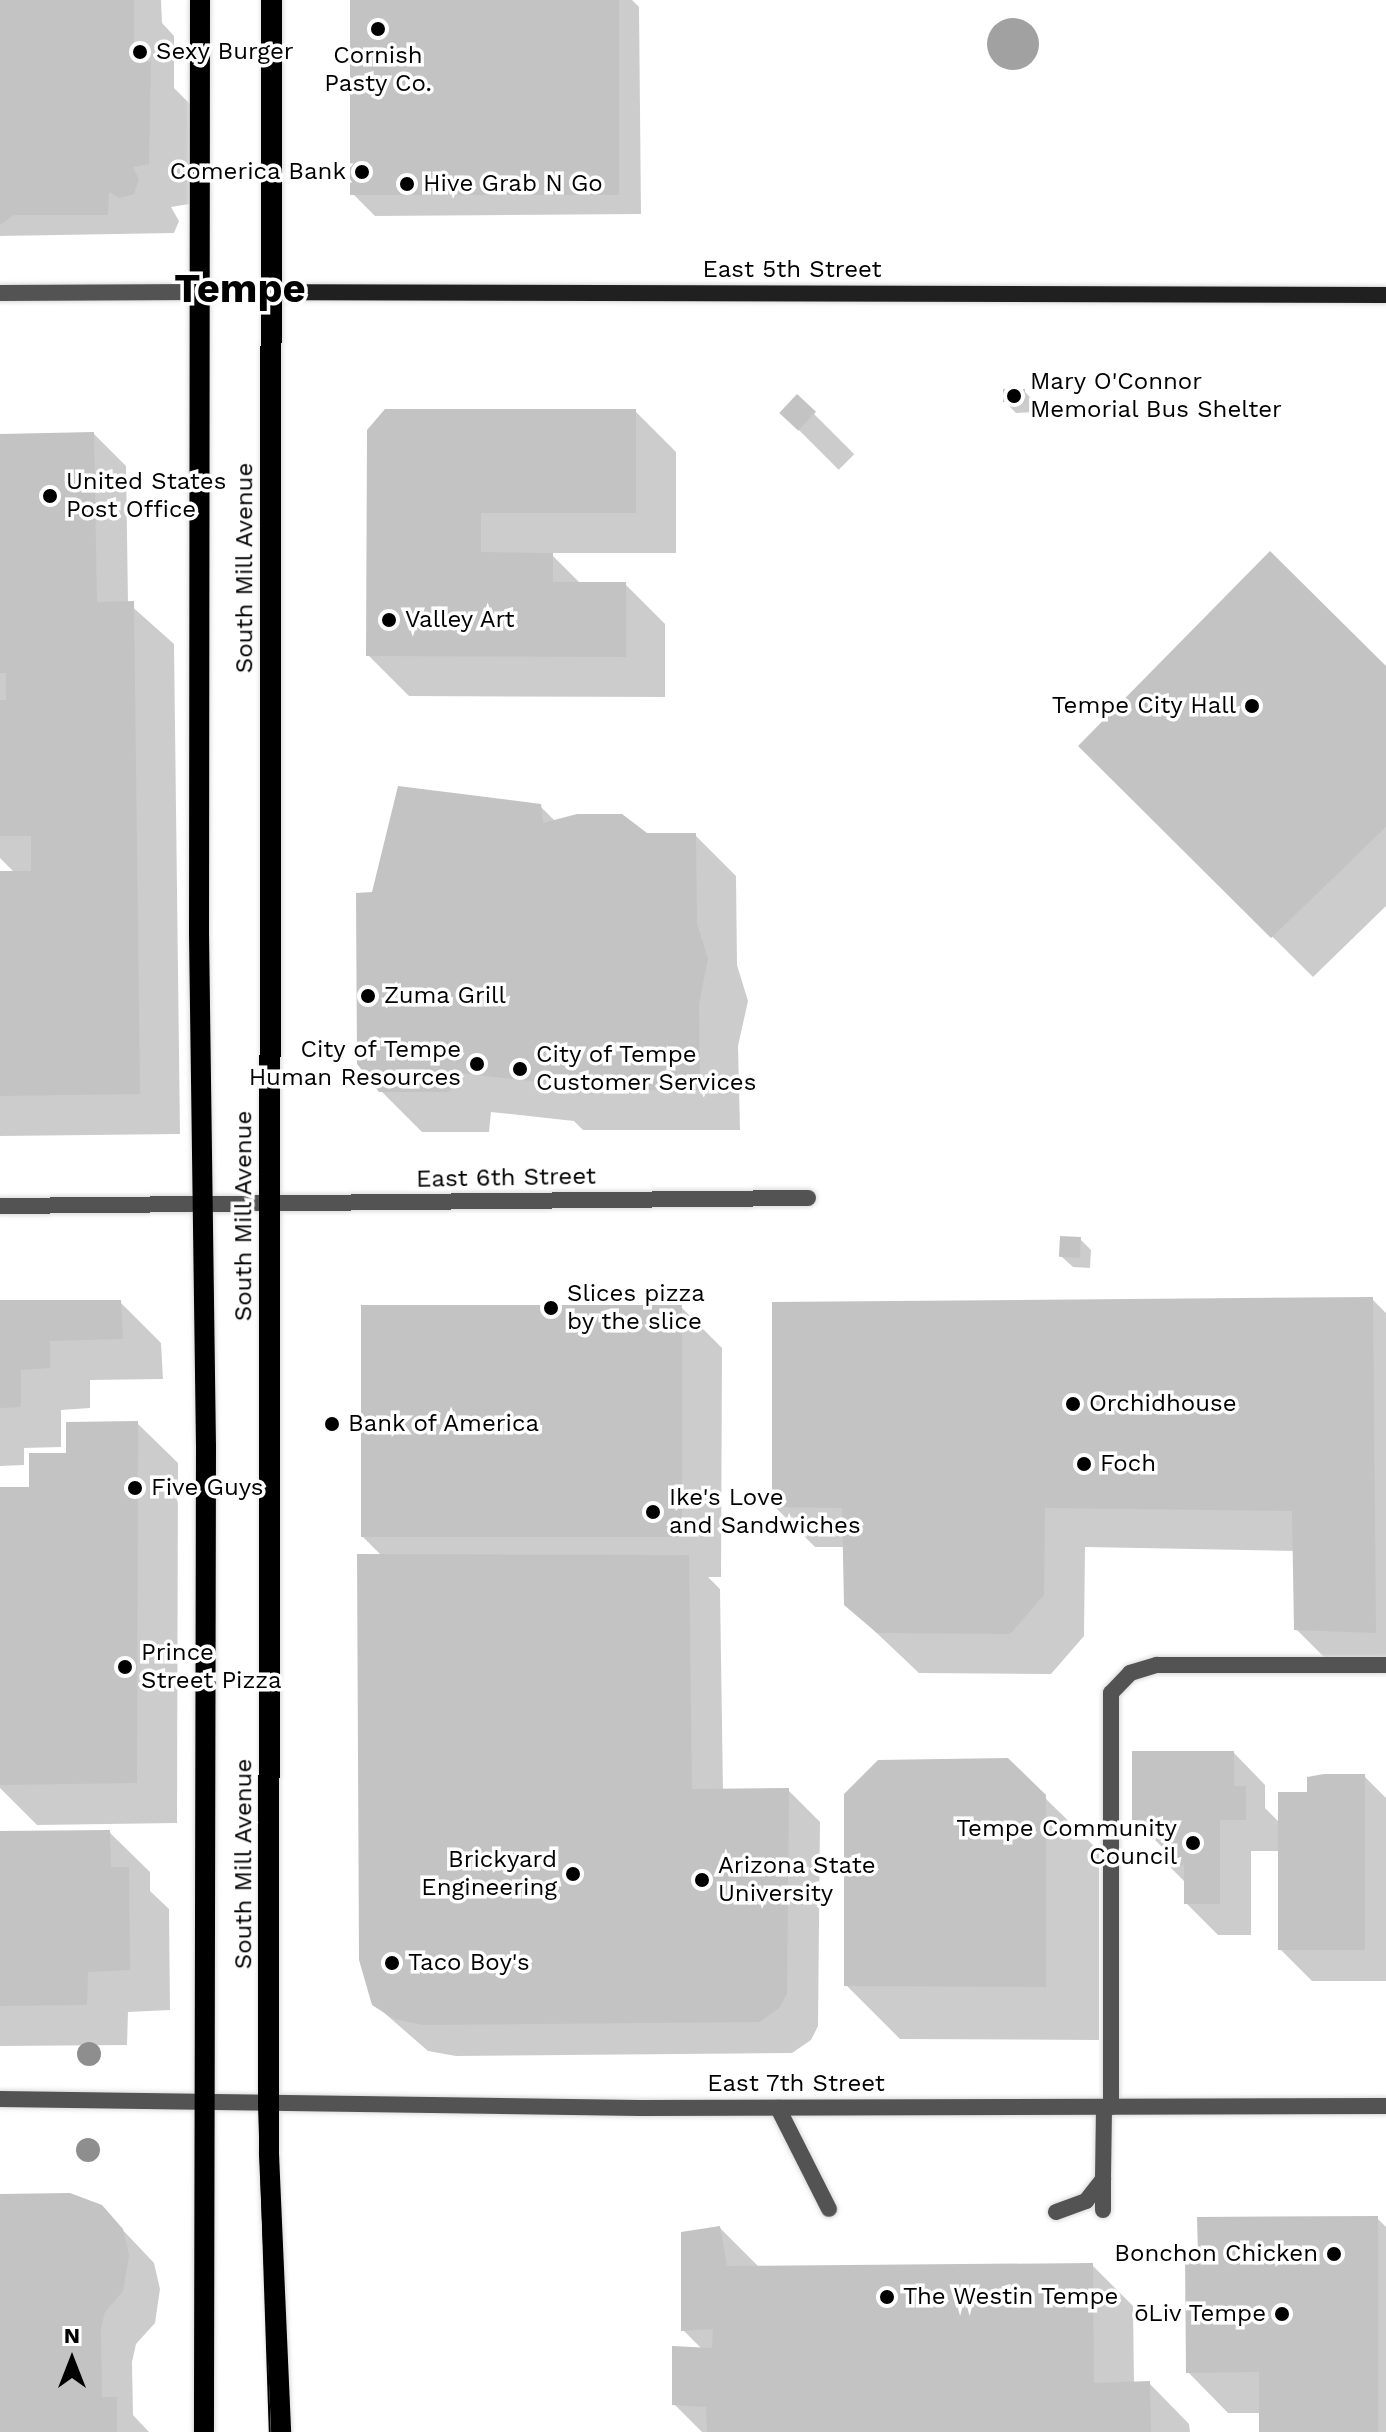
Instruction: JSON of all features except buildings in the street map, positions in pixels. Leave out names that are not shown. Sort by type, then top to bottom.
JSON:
[{"type":"main road","name":"South Mill Avenue","points":[[200,0],[206,2105],[204,2432]]},
{"type":"main road","name":"South Mill Avenue","points":[[272,0],[271,2106],[281,2432]]},
{"type":"street","name":"East 5th Street","points":[[199,292],[1386,295]]},
{"type":"street","points":[[0,293],[199,292]]},
{"type":"street","name":"East 6th Street","points":[[0,1206],[808,1198]]},
{"type":"street","points":[[1103,2210],[1107,2107],[1111,1693],[1130,1673],[1157,1665],[1386,1665]]},
{"type":"street","name":"East 7th Street","points":[[0,2099],[271,2106],[1386,2106]]},
{"type":"street","points":[[778,2108],[829,2209]]},
{"type":"street","points":[[1056,2212],[1086,2201],[1103,2179]]},
{"type":"shaded area","points":[[1013,18],[1031,26],[1039,44],[1031,62],[1013,70],[995,62],[987,44],[995,26]]},
{"type":"tram line","points":[[262,0],[259,2106],[270,2432]]},
{"type":"place","name":"Cornish Pasty Co.","points":[[378,29]]},
{"type":"place","name":"Sexy Burger","points":[[140,52]]},
{"type":"place","name":"Comerica Bank","points":[[362,172]]},
{"type":"place","name":"Hive Grab N Go","points":[[407,184]]},
{"type":"place","name":"Mary O'Connor Memorial Bus Shelter","points":[[1014,396]]},
{"type":"place","name":"United States Post Office","points":[[50,496]]},
{"type":"place","name":"Valley Art","points":[[389,620]]},
{"type":"place","name":"Tempe City Hall","points":[[1252,706]]},
{"type":"place","name":"Zuma Grill","points":[[368,996]]},
{"type":"place","name":"City of Tempe Human Resources","points":[[477,1064]]},
{"type":"place","name":"City of Tempe Customer Services","points":[[520,1069]]},
{"type":"place","name":"Slices pizza by the slice","points":[[551,1308]]},
{"type":"place","name":"Orchidhouse","points":[[1073,1404]]},
{"type":"place","name":"Bank of America","points":[[332,1424]]},
{"type":"place","name":"Foch","points":[[1084,1464]]},
{"type":"place","name":"Five Guys","points":[[135,1488]]},
{"type":"place","name":"Ike's Love and Sandwiches","points":[[653,1512]]},
{"type":"place","name":"Prince Street Pizza","points":[[125,1667]]},
{"type":"place","name":"Tempe Community Council","points":[[1193,1843]]},
{"type":"place","name":"Brickyard Engineering","points":[[573,1874]]},
{"type":"place","name":"Arizona State University","points":[[702,1880]]},
{"type":"place","name":"Taco Boy's","points":[[392,1963]]},
{"type":"place","name":"Bonchon Chicken","points":[[1334,2254]]},
{"type":"place","name":"The Westin Tempe","points":[[887,2297]]},
{"type":"place","name":"ōLiv Tempe","points":[[1282,2314]]},
{"type":"district","name":"Tempe","points":[[240,289]]}]
